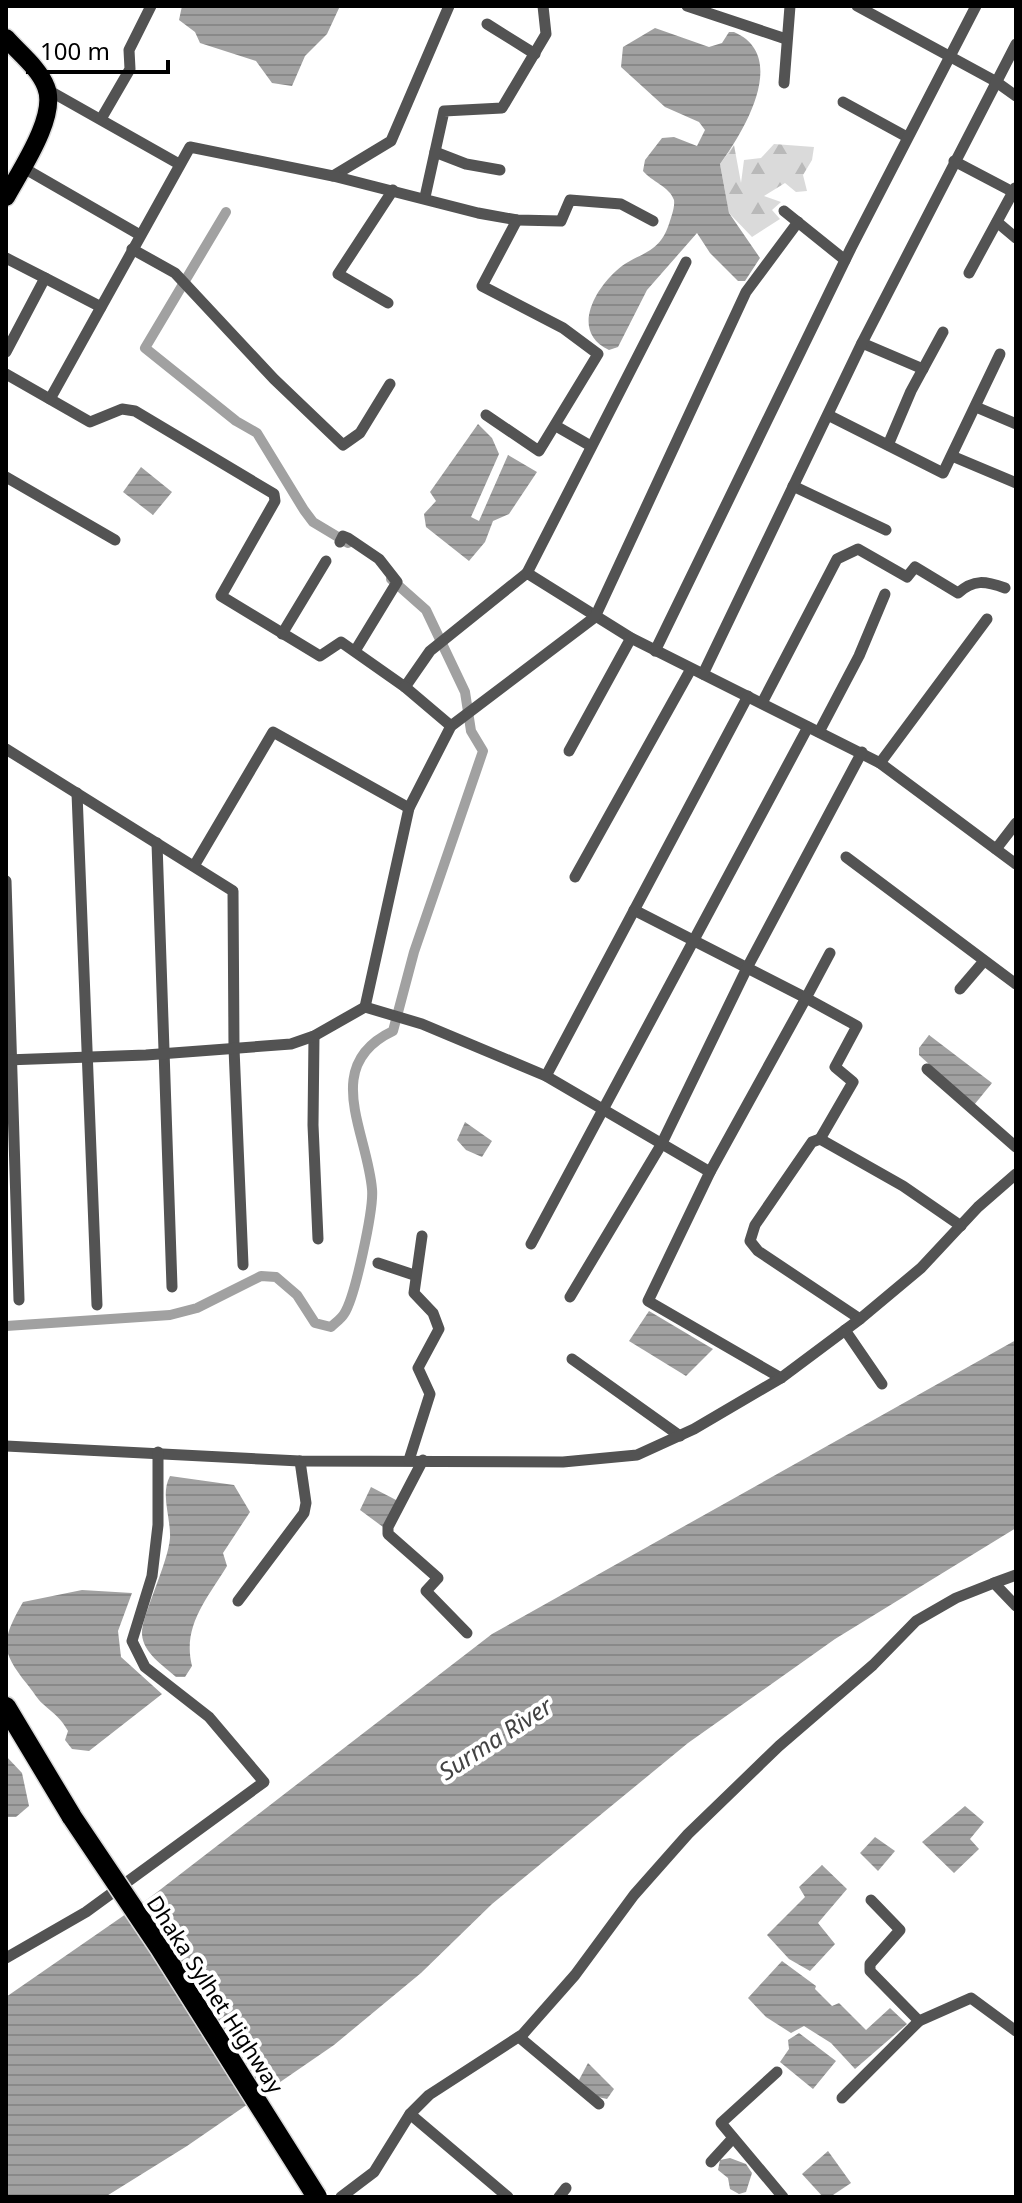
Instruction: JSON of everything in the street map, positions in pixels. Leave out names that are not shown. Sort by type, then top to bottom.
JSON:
[{"type":"highway","name":"Dhaka Sylhet Highway","points":[[6,1707],[72,1817],[160,1948],[317,2197]]},
{"type":"main road","points":[[6,38],[48,90],[45,123],[6,197]]},
{"type":"street","points":[[101,119],[130,69],[129,50],[151,6]]},
{"type":"street","points":[[333,176],[391,141],[449,6]]},
{"type":"street","points":[[425,197],[444,111],[502,108],[546,34],[543,6]]},
{"type":"street","points":[[687,6],[786,39]]},
{"type":"street","points":[[784,83],[790,6]]},
{"type":"street","points":[[857,6],[947,58],[995,81],[1016,96]]},
{"type":"street","points":[[655,651],[845,260],[976,6]]},
{"type":"street","points":[[487,24],[535,54]]},
{"type":"street","points":[[575,877],[697,671],[1016,44]]},
{"type":"street","points":[[48,90],[179,164]]},
{"type":"street","points":[[843,102],[907,137]]},
{"type":"street","points":[[50,399],[190,147],[333,176],[517,220],[561,221],[570,200],[621,204],[653,221]]},
{"type":"street","points":[[435,152],[466,164],[500,170]]},
{"type":"street","points":[[954,161],[1014,190],[969,273]]},
{"type":"street","points":[[22,167],[140,235]]},
{"type":"street","points":[[388,303],[338,274],[393,190]]},
{"type":"street","points":[[784,211],[845,260]]},
{"type":"street","points":[[486,415],[539,451],[598,354],[563,328],[482,286],[517,220]]},
{"type":"street","points":[[997,222],[1016,238]]},
{"type":"street","points":[[365,1007],[409,808],[452,726],[595,617],[746,292],[800,224]]},
{"type":"street","points":[[132,249],[175,273],[191,287],[274,379],[343,445],[360,433],[390,384]]},
{"type":"street","points":[[6,258],[101,307]]},
{"type":"street","points":[[405,687],[430,651],[527,573],[589,445],[686,262]]},
{"type":"street","points":[[6,352],[45,278]]},
{"type":"street","points":[[888,445],[943,332]]},
{"type":"street","points":[[862,343],[923,369]]},
{"type":"street","points":[[828,415],[943,473],[1000,354]]},
{"type":"street","points":[[6,374],[90,422],[122,409],[135,411],[274,494],[275,501],[221,596],[320,656],[341,642],[405,687],[452,726]]},
{"type":"street","points":[[976,407],[1016,424]]},
{"type":"street","points":[[556,426],[589,445]]},
{"type":"street","points":[[952,456],[1016,483]]},
{"type":"street","points":[[8,483],[115,540]]},
{"type":"street","points":[[793,486],[886,530]]},
{"type":"street","points":[[342,539],[379,559],[396,585],[355,651]]},
{"type":"street","points":[[762,703],[837,559],[848,551],[858,549],[907,577],[915,567],[958,593],[970,582],[987,581],[1005,588]]},
{"type":"street","points":[[282,634],[326,561]]},
{"type":"street","points":[[527,573],[655,651],[862,752],[1016,864]]},
{"type":"street","points":[[531,1244],[600,1109],[694,940],[813,730],[859,656],[885,594]]},
{"type":"street","points":[[880,763],[987,619]]},
{"type":"street","points":[[569,751],[631,638]]},
{"type":"street","points":[[546,1076],[748,696]]},
{"type":"street","points":[[194,866],[273,732],[409,808]]},
{"type":"street","points":[[6,749],[233,891],[234,1048],[243,1265]]},
{"type":"street","points":[[570,1297],[661,1145],[748,966],[862,752]]},
{"type":"street","points":[[77,793],[97,1305]]},
{"type":"street","points":[[996,849],[1016,823]]},
{"type":"street","points":[[157,843],[172,1287]]},
{"type":"street","points":[[846,857],[1016,984]]},
{"type":"street","points":[[6,881],[19,1300]]},
{"type":"street","points":[[634,910],[748,966],[857,1026],[835,1067],[853,1082],[820,1139],[812,1142],[755,1225],[750,1241],[758,1251],[860,1319]]},
{"type":"street","points":[[781,1378],[648,1301],[710,1172],[830,953]]},
{"type":"street","points":[[960,989],[984,961]]},
{"type":"street","points":[[10,1060],[162,1054],[291,1044],[314,1036],[365,1007],[384,1010],[546,1076],[710,1172]]},
{"type":"street","points":[[314,1036],[313,1125],[318,1239]]},
{"type":"street","points":[[927,1069],[1016,1147]]},
{"type":"street","points":[[820,1139],[903,1186],[961,1226]]},
{"type":"street","points":[[6,1446],[300,1461],[600,1459],[637,1455],[680,1436],[781,1378],[860,1319],[921,1268],[1016,1174]]},
{"type":"street","points":[[409,1460],[430,1394],[418,1368],[439,1329],[433,1313],[414,1293],[414,1275],[422,1236]]},
{"type":"street","points":[[378,1263],[414,1275]]},
{"type":"street","points":[[845,1330],[882,1384]]},
{"type":"street","points":[[572,1359],[680,1436]]},
{"type":"street","points":[[6,1958],[86,1912],[264,1782],[209,1717],[145,1667],[132,1641],[152,1576],[158,1525],[158,1452]]},
{"type":"street","points":[[423,1460],[388,1527],[388,1534],[438,1578],[426,1591],[467,1633]]},
{"type":"street","points":[[238,1601],[304,1513],[306,1503],[300,1461]]},
{"type":"street","points":[[341,2197],[374,2172],[410,2114],[429,2095],[519,2037],[575,1975],[634,1895],[688,1834],[779,1746],[873,1665],[916,1621],[956,1598],[1016,1575]]},
{"type":"street","points":[[994,1583],[1016,1606]]},
{"type":"street","points":[[871,1900],[900,1930],[870,1964],[870,1971],[919,2021]]},
{"type":"street","points":[[842,2098],[919,2021],[971,1998],[1016,2031]]},
{"type":"street","points":[[519,2037],[599,2104]]},
{"type":"street","points":[[777,2072],[721,2120],[783,2197]]},
{"type":"street","points":[[410,2114],[508,2197]]},
{"type":"street","points":[[711,2162],[733,2138]]},
{"type":"green space","points":[[774,144],[814,147],[812,160],[803,175],[807,191],[796,192],[785,183],[764,196],[781,202],[772,210],[780,219],[752,237],[729,213],[720,164],[734,145],[741,183],[744,160],[761,158]]},
{"type":"water","points":[[182,6],[340,6],[327,34],[305,56],[292,86],[272,83],[256,61],[200,43],[195,32],[179,20]]},
{"type":"water","points":[[655,28],[709,47],[722,43],[729,32],[734,32],[750,43],[759,58],[757,95],[740,134],[720,164],[729,213],[760,258],[745,281],[738,281],[710,253],[697,233],[647,290],[618,347],[609,350],[591,334],[589,323],[593,301],[616,271],[659,243],[673,209],[672,195],[643,171],[645,160],[662,138],[674,137],[697,146],[705,130],[699,122],[665,107],[621,67],[623,47]]},
{"type":"water","points":[[478,424],[492,438],[499,454],[471,517],[479,521],[508,455],[537,472],[509,514],[493,521],[485,542],[469,561],[426,527],[424,514],[436,501],[430,492]]},
{"type":"water","points":[[141,467],[172,492],[153,515],[123,492]]},
{"type":"water","points":[[929,1035],[992,1083],[974,1105],[919,1055],[919,1048]]},
{"type":"water","points":[[465,1122],[492,1141],[482,1157],[466,1150],[457,1140]]},
{"type":"water","points":[[649,1311],[713,1349],[686,1376],[629,1341]]},
{"type":"water","name":"Surma River","points":[[1016,1340],[1016,1528],[835,1639],[688,1743],[492,1904],[421,1973],[334,2045],[187,2146],[105,2197],[6,2197],[6,1997],[152,1896],[492,1634]]},
{"type":"water","points":[[170,1476],[234,1485],[250,1512],[223,1553],[227,1566],[193,1625],[190,1638],[192,1666],[185,1677],[176,1677],[154,1658],[142,1634],[170,1538],[166,1490]]},
{"type":"water","points":[[371,1487],[398,1501],[383,1527],[360,1510]]},
{"type":"water","points":[[82,1590],[132,1593],[118,1631],[121,1657],[162,1694],[89,1751],[72,1749],[65,1740],[68,1731],[65,1726],[39,1700],[18,1672],[7,1645],[7,1636],[23,1602]]},
{"type":"water","points":[[6,1756],[22,1773],[29,1806],[16,1817],[6,1817]]},
{"type":"water","points":[[965,1806],[984,1822],[970,1839],[979,1849],[954,1873],[922,1842]]},
{"type":"water","points":[[875,1837],[895,1851],[878,1871],[860,1853]]},
{"type":"water","points":[[822,1865],[847,1889],[818,1923],[835,1944],[810,1971],[789,1959],[767,1935],[805,1897],[799,1887]]},
{"type":"water","points":[[782,1961],[816,1986],[815,1989],[832,2006],[839,2003],[866,2030],[890,2008],[907,2024],[855,2069],[831,2043],[804,2026],[791,2033],[766,2017],[748,1998]]},
{"type":"water","points":[[799,2033],[836,2061],[813,2089],[780,2062],[789,2049],[788,2040]]},
{"type":"water","points":[[588,2063],[614,2089],[607,2099],[598,2097],[579,2080]]},
{"type":"water","points":[[828,2151],[851,2183],[830,2197],[823,2197],[802,2174]]},
{"type":"water","points":[[730,2158],[746,2164],[752,2173],[746,2192],[739,2194],[730,2189],[728,2178],[718,2170],[720,2160]]},
{"type":"waterway","points":[[226,212],[145,348],[236,421],[257,433],[313,522],[348,543]]},
{"type":"waterway","points":[[6,1326],[170,1315],[197,1308],[261,1276],[276,1277],[297,1295],[315,1323],[331,1327],[344,1314],[358,1272],[372,1199],[369,1167],[357,1122],[353,1081],[359,1062],[371,1045],[393,1031],[414,952],[483,751],[471,731],[465,692],[426,610],[391,579]]}]
